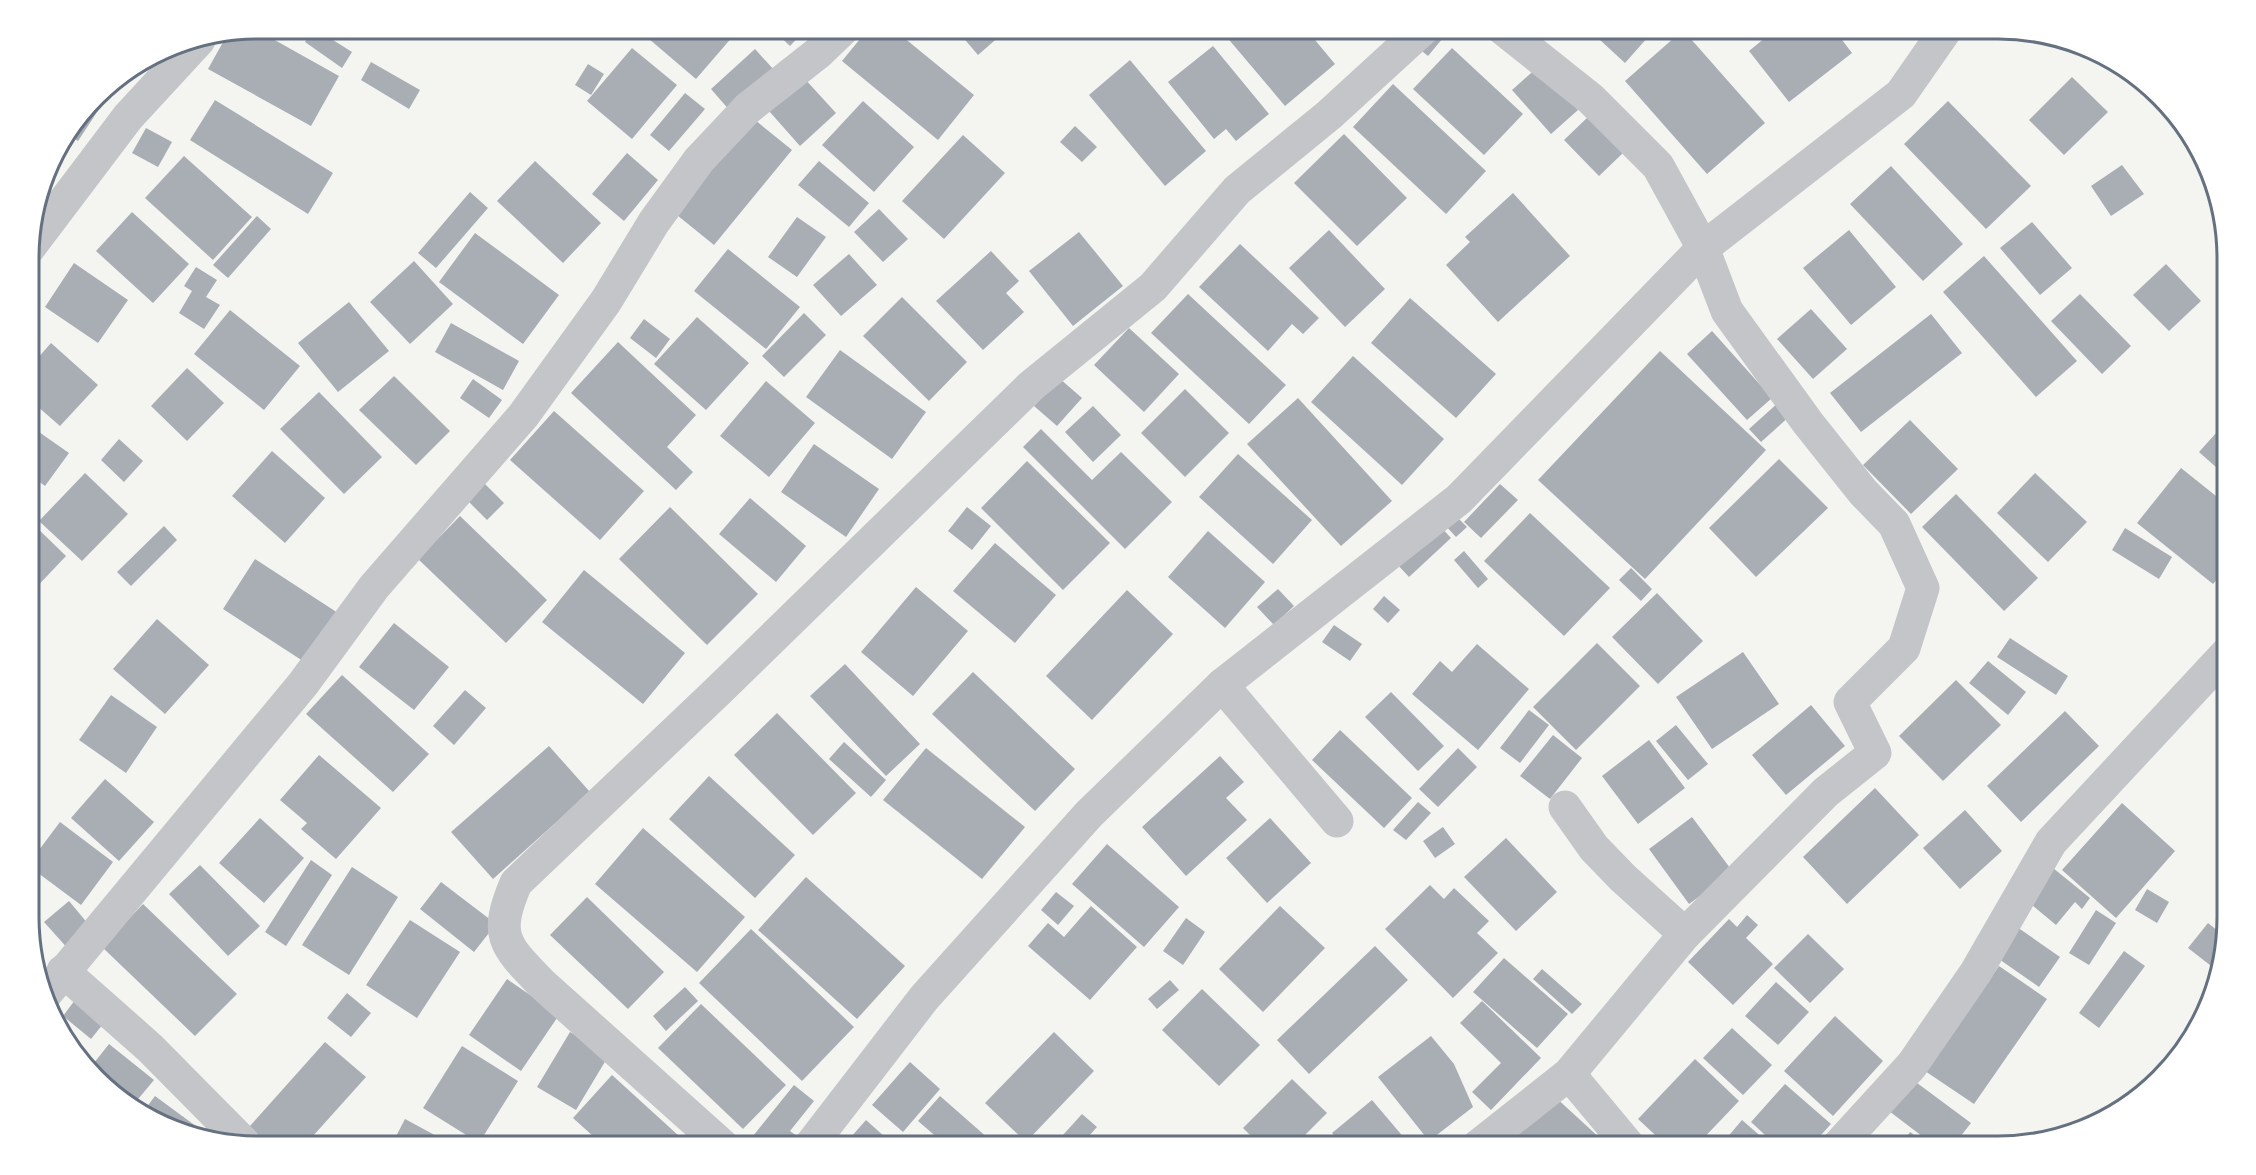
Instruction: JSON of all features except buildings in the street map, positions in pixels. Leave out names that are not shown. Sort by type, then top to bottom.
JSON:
[{"type":"street","points":[[236,1135],[150,1048],[53,983],[303,684],[374,587],[523,416],[606,301],[654,222],[699,160],[748,108],[833,39]]},
{"type":"street","points":[[712,1136],[594,1031],[516,957],[502,931],[505,909],[516,883],[710,699],[1031,386],[1153,287],[1237,190],[1329,115],[1412,39]]},
{"type":"street","points":[[1491,1136],[1569,1074],[1685,934],[1826,792],[1875,753],[1850,702],[1904,648],[1923,588],[1894,525],[1863,492],[1808,423],[1727,311],[1703,248],[1658,166],[1591,99],[1516,39]]},
{"type":"street","points":[[818,1136],[924,998],[1089,814],[1222,685],[1459,499],[1703,248],[1901,94],[1939,39]]},
{"type":"street","points":[[41,233],[128,117],[189,51]]},
{"type":"street","points":[[1847,1136],[1919,1055],[1976,972],[2051,842],[2217,664]]},
{"type":"street","points":[[1222,685],[1336,821]]},
{"type":"street","points":[[1565,807],[1594,848],[1623,878],[1685,934]]},
{"type":"street","points":[[1569,1074],[1621,1136]]}]
